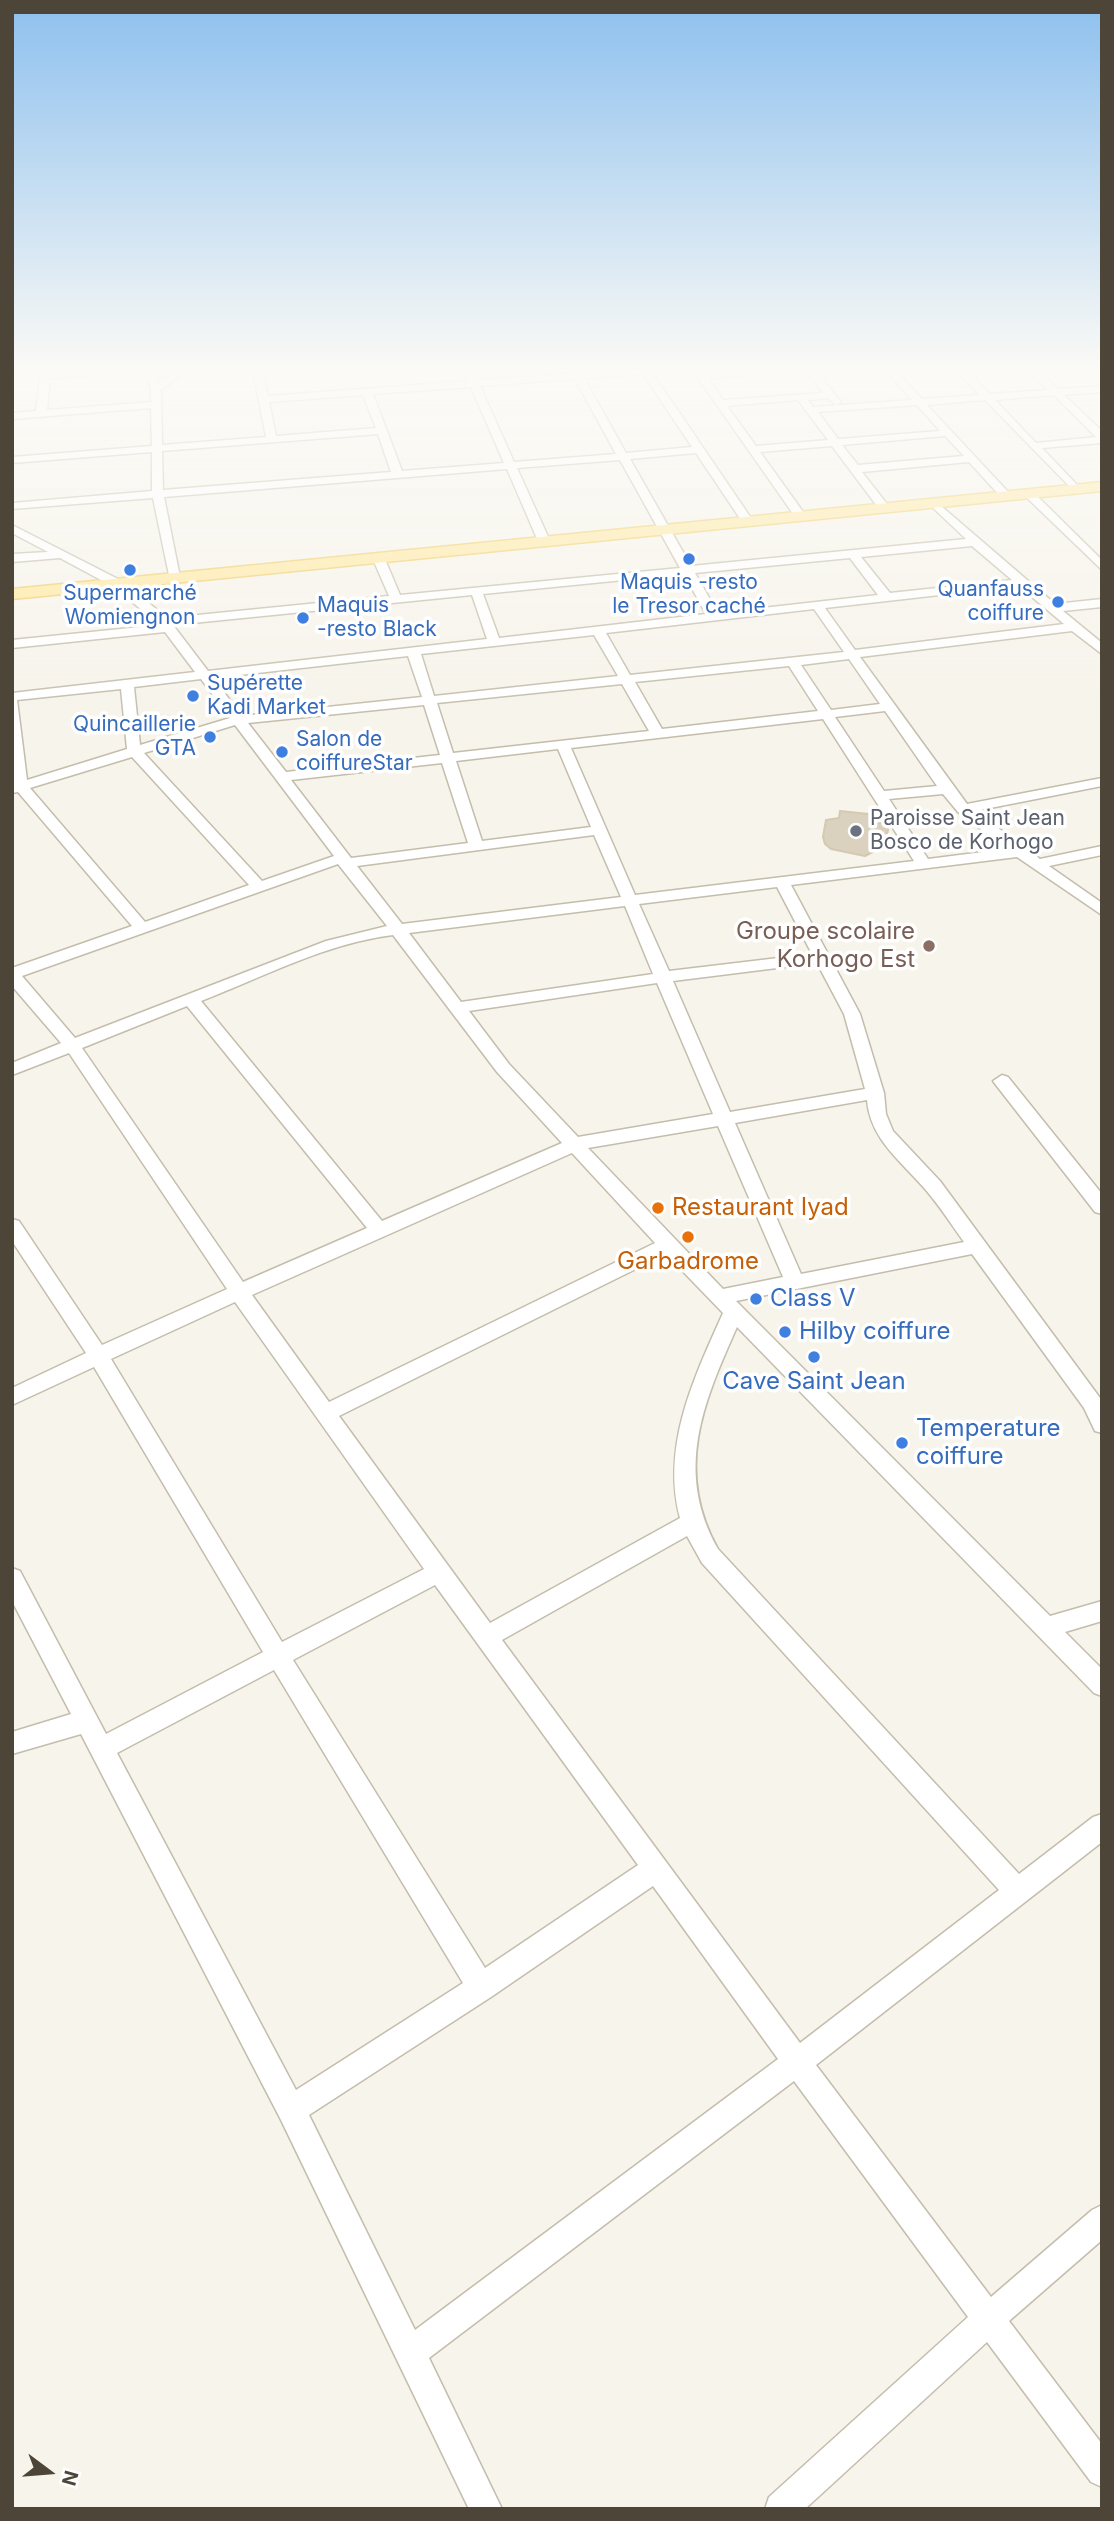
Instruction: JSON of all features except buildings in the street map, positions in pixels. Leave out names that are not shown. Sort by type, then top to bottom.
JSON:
[{"type":"main road","points":[[12,594],[1083,489]]},
{"type":"street","points":[[158,489],[174,576]]},
{"type":"street","points":[[12,506],[222,489]]},
{"type":"street","points":[[521,489],[544,541]]},
{"type":"street","points":[[642,489],[715,617]]},
{"type":"street","points":[[725,489],[747,522]]},
{"type":"street","points":[[781,489],[800,516]]},
{"type":"street","points":[[870,489],[884,508]]},
{"type":"street","points":[[999,489],[1006,496]]},
{"type":"street","points":[[1028,494],[1102,567]]},
{"type":"street","points":[[934,503],[975,542],[1102,650]]},
{"type":"street","points":[[12,528],[118,584],[166,625],[503,1068],[668,1245],[1102,1685]]},
{"type":"street","points":[[12,644],[166,625],[975,542]]},
{"type":"street","points":[[12,558],[64,554]]},
{"type":"street","points":[[853,554],[886,597]]},
{"type":"street","points":[[378,557],[397,601]]},
{"type":"street","points":[[12,697],[1022,582]]},
{"type":"street","points":[[477,593],[494,641]]},
{"type":"street","points":[[1053,608],[1102,603]]},
{"type":"street","points":[[817,605],[946,789],[963,809],[1018,852],[1102,910]]},
{"type":"street","points":[[17,788],[238,720],[793,662],[1074,627]]},
{"type":"street","points":[[598,631],[658,734]]},
{"type":"street","points":[[413,650],[476,845]]},
{"type":"street","points":[[793,662],[923,863]]},
{"type":"street","points":[[127,683],[134,751],[259,887]]},
{"type":"street","points":[[12,704],[17,788],[143,930]]},
{"type":"street","points":[[281,777],[889,707]]},
{"type":"street","points":[[563,745],[794,1281]]},
{"type":"street","points":[[963,809],[1102,782]]},
{"type":"street","points":[[880,796],[946,789]]},
{"type":"street","points":[[600,830],[343,861],[259,887],[12,974],[72,1045],[239,1292],[486,1637],[797,2062],[1102,2471]]},
{"type":"street","points":[[1035,864],[1102,850]]},
{"type":"street","points":[[12,1069],[332,944],[396,929],[1018,852]]},
{"type":"street","points":[[781,880],[852,1014],[875,1093],[877,1114],[885,1134],[933,1186],[1093,1404],[1102,1425]]},
{"type":"street","points":[[455,1008],[823,957]]},
{"type":"street","points":[[190,999],[379,1230]]},
{"type":"street","points":[[1002,1081],[1102,1207]]},
{"type":"street","points":[[12,1398],[98,1355],[575,1144],[875,1093]]},
{"type":"street","points":[[12,1226],[98,1355],[279,1658],[481,1987]]},
{"type":"street","points":[[325,1414],[668,1245]]},
{"type":"street","points":[[727,1304],[794,1281],[977,1246]]},
{"type":"street","points":[[727,1304],[692,1414],[683,1480],[691,1523],[710,1556],[1017,1891]]},
{"type":"street","points":[[486,1637],[691,1523]]},
{"type":"street","points":[[103,1748],[439,1572]]},
{"type":"street","points":[[12,1578],[291,2110],[486,2509]]},
{"type":"street","points":[[1045,1628],[1102,1611]]},
{"type":"street","points":[[12,1743],[86,1721]]},
{"type":"street","points":[[409,2354],[797,2062],[1102,1826]]},
{"type":"street","points":[[291,2110],[481,1987],[656,1868]]},
{"type":"street","points":[[781,2509],[990,2318],[1102,2220]]},
{"type":"place","name":"Maquis -resto le Tresor caché","points":[[689,559]]},
{"type":"place","name":"Supermarché Womiengnon","points":[[130,570]]},
{"type":"place","name":"Quanfauss coiffure","points":[[1058,602]]},
{"type":"place","name":"Maquis -resto Black","points":[[303,618]]},
{"type":"place","name":"Supérette Kadi Market","points":[[193,696]]},
{"type":"place","name":"Quincaillerie GTA","points":[[210,737]]},
{"type":"place","name":"Salon de coiffureStar","points":[[282,752]]},
{"type":"place","name":"Paroisse Saint Jean Bosco de Korhogo","points":[[856,831]]},
{"type":"place","name":"Groupe scolaire Korhogo Est","points":[[929,946]]},
{"type":"place","name":"Restaurant Iyad","points":[[658,1208]]},
{"type":"place","name":"Garbadrome","points":[[688,1237]]},
{"type":"place","name":"Class V","points":[[756,1299]]},
{"type":"place","name":"Hilby coiffure","points":[[785,1332]]},
{"type":"place","name":"Cave Saint Jean","points":[[814,1357]]},
{"type":"place","name":"Temperature coiffure","points":[[902,1443]]}]
